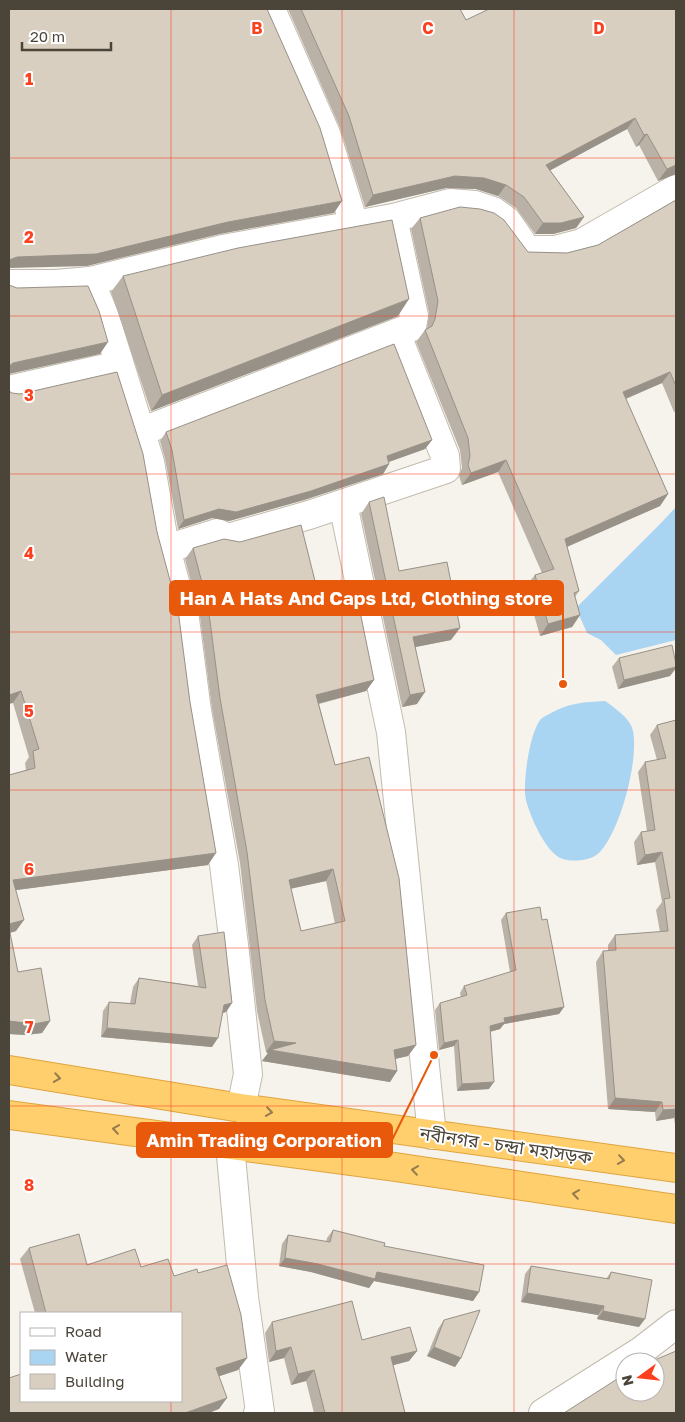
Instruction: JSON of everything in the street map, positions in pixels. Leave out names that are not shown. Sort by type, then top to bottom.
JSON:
[{"type":"highway","name":"নবীনগর - চন্দ্রা মহাসড়ক","points":[[9,1070],[241,1108],[676,1168]]},
{"type":"highway","points":[[9,1114],[676,1209]]},
{"type":"street","points":[[270,9],[326,134],[354,224]]},
{"type":"street","points":[[9,284],[56,284],[90,280],[223,249],[393,218],[450,203],[475,205],[493,211],[507,221],[527,250],[555,250],[582,243],[676,189]]},
{"type":"street","points":[[140,432],[412,327],[414,316],[393,218]]},
{"type":"street","points":[[90,280],[105,317],[150,462],[166,549],[185,619],[197,711],[224,865],[248,1074],[241,1108]]},
{"type":"street","points":[[166,549],[217,533],[228,538],[343,504],[446,469],[445,456],[396,333]]},
{"type":"street","points":[[9,390],[120,364]]},
{"type":"street","points":[[343,504],[391,732],[432,1134]]},
{"type":"street","points":[[230,1145],[244,1297],[260,1412],[258,1413]]},
{"type":"street","points":[[544,1413],[641,1351],[676,1324]]},
{"type":"water","points":[[676,501],[676,640],[616,655],[601,640],[587,633],[576,608],[662,522],[675,508]]},
{"type":"water","points":[[605,701],[626,718],[633,731],[633,759],[626,795],[614,829],[599,853],[591,858],[582,860],[563,859],[557,856],[545,842],[535,824],[526,800],[525,782],[533,734],[541,719],[558,710],[570,705]]},
{"type":"building","points":[[9,9],[267,9],[320,128],[342,201],[228,222],[96,254],[17,257],[9,260]]},
{"type":"building","points":[[301,9],[460,9],[466,20],[489,9],[676,9],[676,165],[667,169],[647,134],[644,135],[635,118],[546,165],[584,217],[561,223],[543,223],[524,197],[506,185],[484,178],[455,176],[373,195],[349,116]]},
{"type":"building","points":[[676,200],[676,386],[670,372],[623,392],[668,494],[565,539],[579,591],[574,593],[580,615],[548,624],[535,575],[554,569],[506,460],[471,473],[468,465],[470,456],[468,438],[425,330],[432,326],[438,301],[420,218],[460,207],[480,209],[494,213],[504,220],[528,252],[567,253],[598,245]]},
{"type":"building","points":[[392,220],[409,299],[162,395],[123,276],[238,248]]},
{"type":"building","points":[[9,285],[17,288],[88,286],[99,311],[108,342],[13,363],[9,366]]},
{"type":"building","points":[[394,344],[432,440],[387,456],[389,464],[311,491],[236,512],[219,509],[184,520],[172,450],[166,432]]},
{"type":"building","points":[[117,372],[143,454],[157,532],[178,610],[190,702],[216,853],[13,880],[24,920],[9,924],[9,775],[35,768],[33,751],[39,749],[21,691],[9,695],[9,391],[20,394]]},
{"type":"building","points":[[384,497],[399,571],[447,562],[460,628],[413,637],[425,692],[410,695],[369,502]]},
{"type":"building","points":[[301,525],[320,601],[356,592],[374,680],[316,695],[335,765],[369,757],[399,878],[416,1045],[394,1050],[397,1071],[270,1050],[296,1043],[274,1041],[265,1000],[247,852],[220,698],[208,606],[193,548],[224,539],[240,542]],"holes":[[[333,869],[345,921],[301,931],[289,880]]]},
{"type":"building","points":[[672,645],[676,667],[624,680],[619,658]]},
{"type":"building","points":[[676,720],[676,1109],[663,1110],[662,1102],[615,1098],[603,951],[616,950],[615,935],[668,931],[664,899],[670,898],[662,852],[645,855],[641,832],[655,830],[645,762],[666,758],[657,725]]},
{"type":"building","points":[[540,907],[542,920],[547,919],[564,1007],[504,1018],[505,1022],[490,1026],[494,1082],[462,1084],[458,1040],[444,1043],[440,1003],[467,995],[464,986],[516,970],[506,913]]},
{"type":"building","points":[[9,928],[18,972],[41,968],[50,1021],[34,1024],[9,1021]]},
{"type":"building","points":[[224,932],[232,1003],[224,1005],[218,1038],[107,1028],[109,1002],[135,1004],[139,978],[206,988],[198,936]]},
{"type":"building","points":[[333,1230],[385,1243],[384,1246],[484,1265],[479,1292],[377,1272],[375,1279],[318,1264],[285,1258],[288,1235],[330,1242]]},
{"type":"building","points":[[79,1234],[87,1265],[135,1249],[141,1267],[168,1259],[174,1276],[197,1269],[198,1273],[227,1265],[241,1315],[247,1358],[216,1368],[227,1398],[185,1413],[9,1413],[9,1378],[20,1374],[20,1402],[182,1402],[182,1312],[46,1312],[29,1248]]},
{"type":"building","points":[[531,1266],[609,1279],[611,1272],[652,1280],[645,1319],[603,1311],[604,1306],[527,1293]]},
{"type":"building","points":[[352,1301],[362,1340],[410,1327],[417,1351],[391,1357],[405,1413],[325,1413],[314,1370],[298,1374],[291,1347],[276,1351],[272,1322]]},
{"type":"building","points":[[480,1310],[461,1358],[434,1347],[444,1320]]},
{"type":"building","points":[[676,1351],[676,1413],[564,1413],[615,1380],[615,1402],[665,1402],[665,1356]]},
{"type":"place","name":"Han A Hats And Caps Ltd, Clothing store","points":[[563,684]]},
{"type":"place","name":"Amin Trading Corporation","points":[[434,1055]]}]
